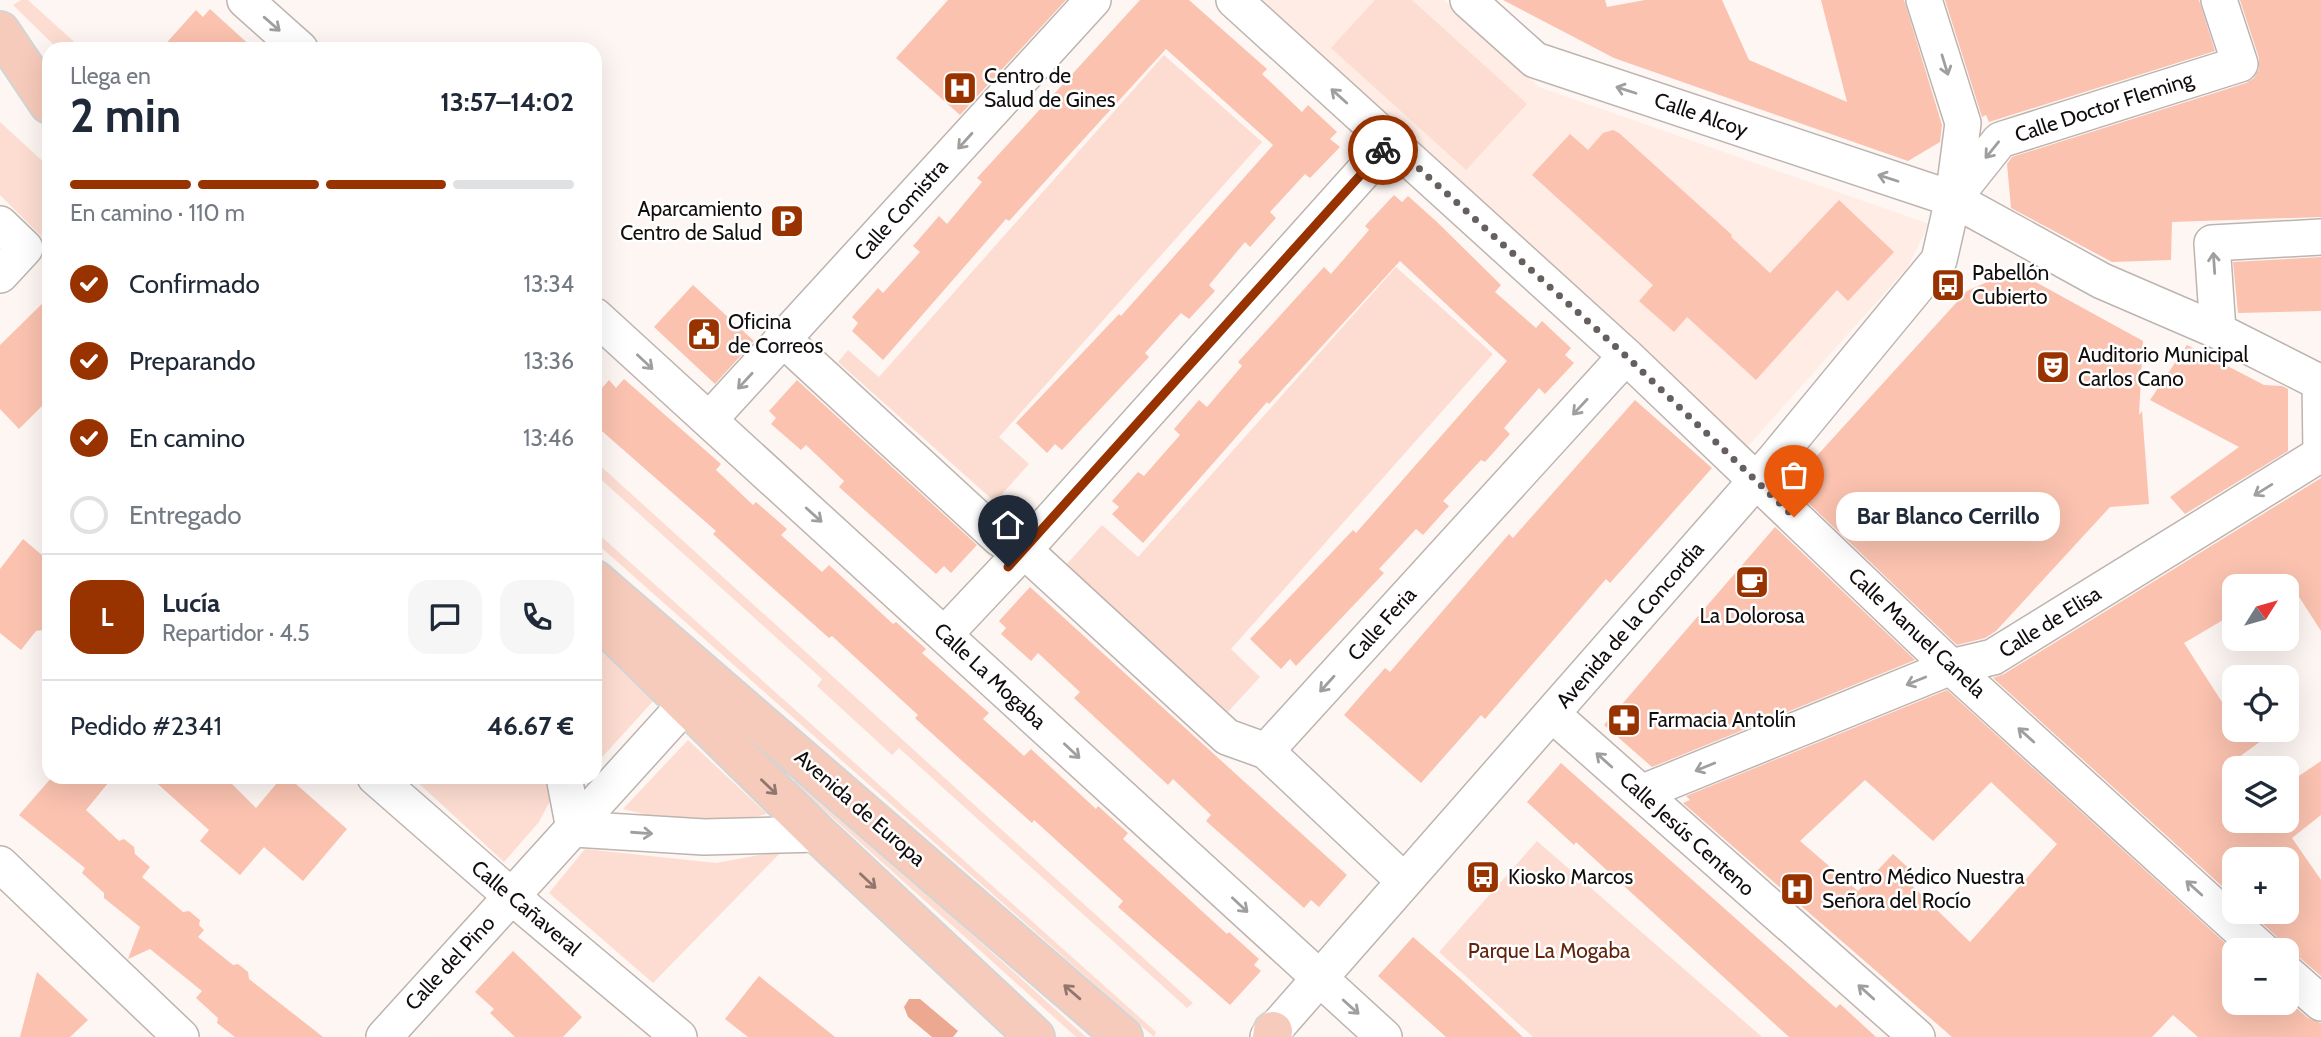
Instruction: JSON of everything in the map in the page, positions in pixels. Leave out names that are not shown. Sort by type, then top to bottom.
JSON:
[{"type":"main road","points":[[0,31],[42,94]]},
{"type":"main road","points":[[0,43],[42,96]]},
{"type":"main road","points":[[0,74],[42,101]]},
{"type":"main road","name":"Avenida de Europa","points":[[602,597],[799,755],[1124,1037]]},
{"type":"main road","points":[[602,598],[685,682],[684,706],[712,705],[757,742],[799,755]]},
{"type":"main road","name":"Avenida de Europa","points":[[684,706],[1035,1037]]},
{"type":"street","points":[[245,0],[292,42]]},
{"type":"street","name":"Calle Comistra","points":[[709,420],[1093,0]]},
{"type":"street","name":"Calle Manuel Canela","points":[[1234,0],[1626,356],[1951,667],[2249,938]]},
{"type":"street","name":"Calle Alcoy","points":[[1468,0],[1535,60],[1953,199],[2102,281],[2218,331],[2320,383]]},
{"type":"street","name":"Avenida de la Concordia","points":[[1271,1035],[1318,977],[1552,714],[1755,479],[1939,260],[1953,199],[1963,123],[1924,0]]},
{"type":"street","name":"Calle Doctor Fleming","points":[[1953,199],[2000,141],[2240,64],[2219,0]]},
{"type":"street","points":[[945,634],[1024,550],[1390,142]]},
{"type":"street","points":[[0,224],[26,248],[0,275]]},
{"type":"street","points":[[2218,331],[2212,243],[2321,237]]},
{"type":"street","name":"Calle La Mogaba","points":[[602,322],[1384,1037]]},
{"type":"street","points":[[783,339],[999,539],[1024,550],[1227,737],[1266,751],[1404,881]]},
{"type":"street","name":"Calle Feria","points":[[1266,751],[1626,356]]},
{"type":"street","points":[[2320,383],[2321,454]]},
{"type":"street","name":"Calle de Elisa","points":[[1641,793],[1951,667],[1993,657],[2321,454]]},
{"type":"street","name":"Calle del Pino","points":[[384,1037],[684,706]]},
{"type":"street","name":"Calle Jesús Centeno","points":[[1552,714],[1917,1037]]},
{"type":"street","name":"Calle Cañaveral","points":[[383,784],[679,1037]]},
{"type":"street","points":[[565,784],[574,829],[704,838],[818,834]]},
{"type":"street","points":[[0,864],[181,1037]]},
{"type":"street","points":[[2299,984],[2321,1003]]},
{"type":"shaded area","points":[[1261,0],[1444,0],[1539,87],[1929,224],[1907,268],[1747,447]]},
{"type":"shaded area","points":[[909,999],[920,999],[958,1031],[953,1037],[932,1037],[908,1017],[904,1007]]},
{"type":"green space","points":[[21,0],[28,0],[74,42],[51,42],[13,5]]},
{"type":"green space","points":[[1375,0],[1412,0],[1527,104],[1466,170],[1331,48]]},
{"type":"green space","points":[[1164,55],[1262,142],[999,437],[1029,464],[995,502],[838,362],[848,350],[879,377]]},
{"type":"green space","points":[[0,122],[42,161],[42,237],[0,195]]},
{"type":"green space","points":[[1396,267],[1493,354],[1231,649],[1260,677],[1228,712],[1065,566],[1102,525],[1138,557]]},
{"type":"green space","points":[[602,467],[1193,1003],[1187,1008],[899,748],[892,755],[817,686],[822,679],[602,480]]},
{"type":"green space","points":[[602,537],[1156,1032],[1154,1037],[602,548]]},
{"type":"green space","points":[[602,649],[655,699],[602,757]]},
{"type":"green space","points":[[688,740],[767,814],[702,829],[623,809]]},
{"type":"green space","points":[[784,780],[796,781],[868,841],[1086,1037],[1076,1037],[814,801]]},
{"type":"green space","points":[[420,784],[552,784],[554,793],[539,822],[504,862]]},
{"type":"green space","name":"Parque La Mogaba","points":[[1537,841],[1762,1037],[1533,1037],[1439,952]]},
{"type":"green space","points":[[585,849],[716,863],[782,851],[653,983],[549,893]]},
{"type":"building","name":"Centro de Salud de Gines","points":[[948,0],[1066,0],[960,115],[896,58]]},
{"type":"building","points":[[1140,0],[1189,0],[1267,69],[1262,74],[1302,112],[1308,105],[1337,132],[1330,139],[1340,147],[1310,178],[1305,174],[1270,212],[1276,218],[1250,247],[1245,242],[1209,285],[1215,291],[1189,319],[1181,313],[1145,353],[1149,357],[1062,450],[1055,444],[1047,453],[1016,423],[1119,314],[1121,316],[1273,145],[1166,49],[1009,221],[1006,219],[883,360],[852,331],[858,323],[852,317],[878,288],[883,293],[920,252],[913,246],[939,216],[947,224],[982,182],[977,178]]},
{"type":"building","points":[[1503,0],[1605,0],[1607,7],[1645,0],[1722,0],[1749,60],[1847,102],[1821,0],[1904,0],[1942,125],[1940,142],[1908,161],[1614,58]]},
{"type":"building","points":[[1945,0],[2199,0],[2215,51],[1989,122],[1986,115],[1982,117]]},
{"type":"building","points":[[2240,0],[2321,0],[2321,217],[2172,222],[2171,260],[2112,262],[2011,208],[2007,164],[2012,157],[2246,83],[2254,78],[2259,69],[2259,58]]},
{"type":"building","points":[[210,9],[246,42],[167,42],[196,10],[203,17]]},
{"type":"building","points":[[1613,130],[1732,235],[1731,237],[1770,273],[1839,200],[1894,252],[1848,301],[1837,290],[1756,380],[1687,317],[1674,332],[1639,301],[1653,285],[1532,175],[1570,134],[1588,150],[1603,133]]},
{"type":"building","points":[[1394,195],[1402,202],[1408,196],[1437,222],[1501,285],[1495,292],[1536,328],[1542,321],[1571,348],[1565,355],[1574,363],[1545,394],[1539,388],[1504,428],[1510,434],[1485,462],[1481,460],[1443,501],[1449,506],[1423,535],[1416,529],[1379,569],[1384,573],[1296,666],[1290,659],[1281,669],[1250,639],[1353,530],[1356,533],[1507,361],[1400,261],[1269,404],[1267,402],[1143,543],[1112,514],[1119,507],[1112,501],[1138,472],[1144,476],[1180,435],[1174,429],[1199,400],[1207,407],[1242,366],[1238,362],[1324,267],[1331,274],[1369,230],[1365,226]]},
{"type":"building","points":[[2321,257],[2321,311],[2238,313],[2233,262]]},
{"type":"building","points":[[2014,270],[2143,341],[2139,415],[2142,411],[2149,504],[2110,507],[1996,631],[1985,638],[1957,645],[1801,496],[1803,494],[1792,483],[1967,291]]},
{"type":"building","name":"Oficina de Correos","points":[[693,285],[754,341],[715,384],[654,327]]},
{"type":"building","points":[[42,304],[42,406],[19,429],[0,409],[0,345]]},
{"type":"building","points":[[2187,345],[2264,385],[2288,389],[2288,451],[2185,514],[2170,497],[2239,447],[2150,400]]},
{"type":"building","points":[[624,379],[721,464],[716,470],[753,505],[756,502],[787,529],[781,535],[822,572],[829,565],[893,624],[896,622],[926,649],[922,653],[989,713],[983,719],[1024,756],[1031,749],[1096,809],[1098,806],[1128,833],[1123,839],[1227,934],[1229,932],[1259,959],[1254,965],[1261,971],[1230,1005],[1118,907],[1123,901],[1034,820],[1032,823],[960,759],[915,718],[918,715],[832,636],[829,638],[758,575],[713,534],[716,531],[602,431],[602,388],[609,380],[616,388]]},
{"type":"building","points":[[797,380],[977,545],[951,573],[944,566],[936,574],[839,487],[844,481],[806,445],[801,450],[771,424],[776,418],[769,411]]},
{"type":"building","points":[[1635,400],[1712,468],[1610,583],[1606,579],[1485,719],[1481,715],[1421,783],[1344,715],[1385,668],[1390,672],[1509,534],[1513,538]]},
{"type":"building","points":[[2321,478],[2321,631],[2300,598],[2300,574],[2222,574],[2222,621],[2184,643],[2222,702],[2222,742],[2260,742],[2240,756],[2222,756],[2222,833],[2298,833],[2292,838],[2298,847],[2222,847],[2222,886],[1993,678],[2004,674]]},
{"type":"building","points":[[1775,527],[1915,660],[1652,767],[1604,725]]},
{"type":"building","points":[[23,539],[42,555],[42,630],[36,631],[21,650],[0,633],[0,569]]},
{"type":"building","points":[[1030,587],[1347,875],[1319,907],[1311,900],[1304,908],[1206,821],[1211,815],[1173,779],[1168,785],[1074,698],[1080,692],[1038,653],[1031,661],[1001,634],[1006,628],[999,621]]},
{"type":"building","points":[[1947,690],[2222,940],[2222,1015],[2299,1015],[2299,1010],[2308,1018],[2321,1023],[2321,1037],[2198,1037],[2173,1015],[2152,1037],[1952,1037],[1683,803],[1690,800],[1686,796]],"holes":[[[1865,780],[1933,841],[1991,782],[2057,844],[1970,942],[1905,879],[1912,871],[1893,854],[1858,891],[1800,841]]]},
{"type":"building","points":[[2321,761],[2321,815],[2299,832],[2299,776]]},
{"type":"building","points":[[1561,763],[1836,1008],[1840,1004],[1876,1037],[1789,1037],[1576,842],[1574,845],[1527,802]]},
{"type":"building","points":[[46,784],[107,784],[86,810],[119,841],[124,839],[134,847],[135,854],[150,867],[142,877],[183,912],[189,911],[200,920],[199,925],[204,930],[198,937],[233,965],[238,964],[248,972],[249,979],[323,1037],[235,1037],[217,1023],[218,1018],[196,998],[202,991],[150,949],[128,959],[140,927],[104,898],[104,893],[82,873],[85,868],[19,815]]},
{"type":"building","points":[[158,784],[232,784],[256,808],[276,784],[296,784],[347,829],[303,881],[264,847],[240,875],[200,841],[209,830]]},
{"type":"building","points":[[2299,848],[2321,880],[2321,976],[2299,958],[2299,938],[2276,936],[2263,924],[2299,924]]},
{"type":"building","points":[[1413,937],[1523,1037],[1446,1037],[1378,976]]},
{"type":"building","points":[[513,951],[582,1017],[563,1037],[515,1037],[490,1013],[494,1009],[475,992]]},
{"type":"building","points":[[37,972],[88,1020],[70,1037],[20,1037]]},
{"type":"building","points":[[759,976],[835,1037],[748,1037],[725,1019]]},
{"type":"way so far","points":[[1383,150],[1390,142],[1626,356],[1794,517]]},
{"type":"place","name":"Centro de Salud de Gines","points":[[960,88]]},
{"type":"place","name":"Aparcamiento Centro de Salud","points":[[787,221]]},
{"type":"place","name":"Pabellón Cubierto","points":[[1948,285]]},
{"type":"place","name":"Oficina de Correos","points":[[704,334]]},
{"type":"place","name":"Auditorio Municipal Carlos Cano","points":[[2053,367]]},
{"type":"place","name":"Bar Blanco Cerrillo","points":[[1794,517]]},
{"type":"place","name":"La Dolorosa","points":[[1752,582]]},
{"type":"place","name":"Farmacia Antolín","points":[[1624,720]]},
{"type":"place","name":"Kiosko Marcos","points":[[1483,877]]},
{"type":"place","name":"Centro Médico Nuestra Señora del Rocío","points":[[1797,889]]},
{"type":"route","points":[[1008,567],[1383,150]]}]
